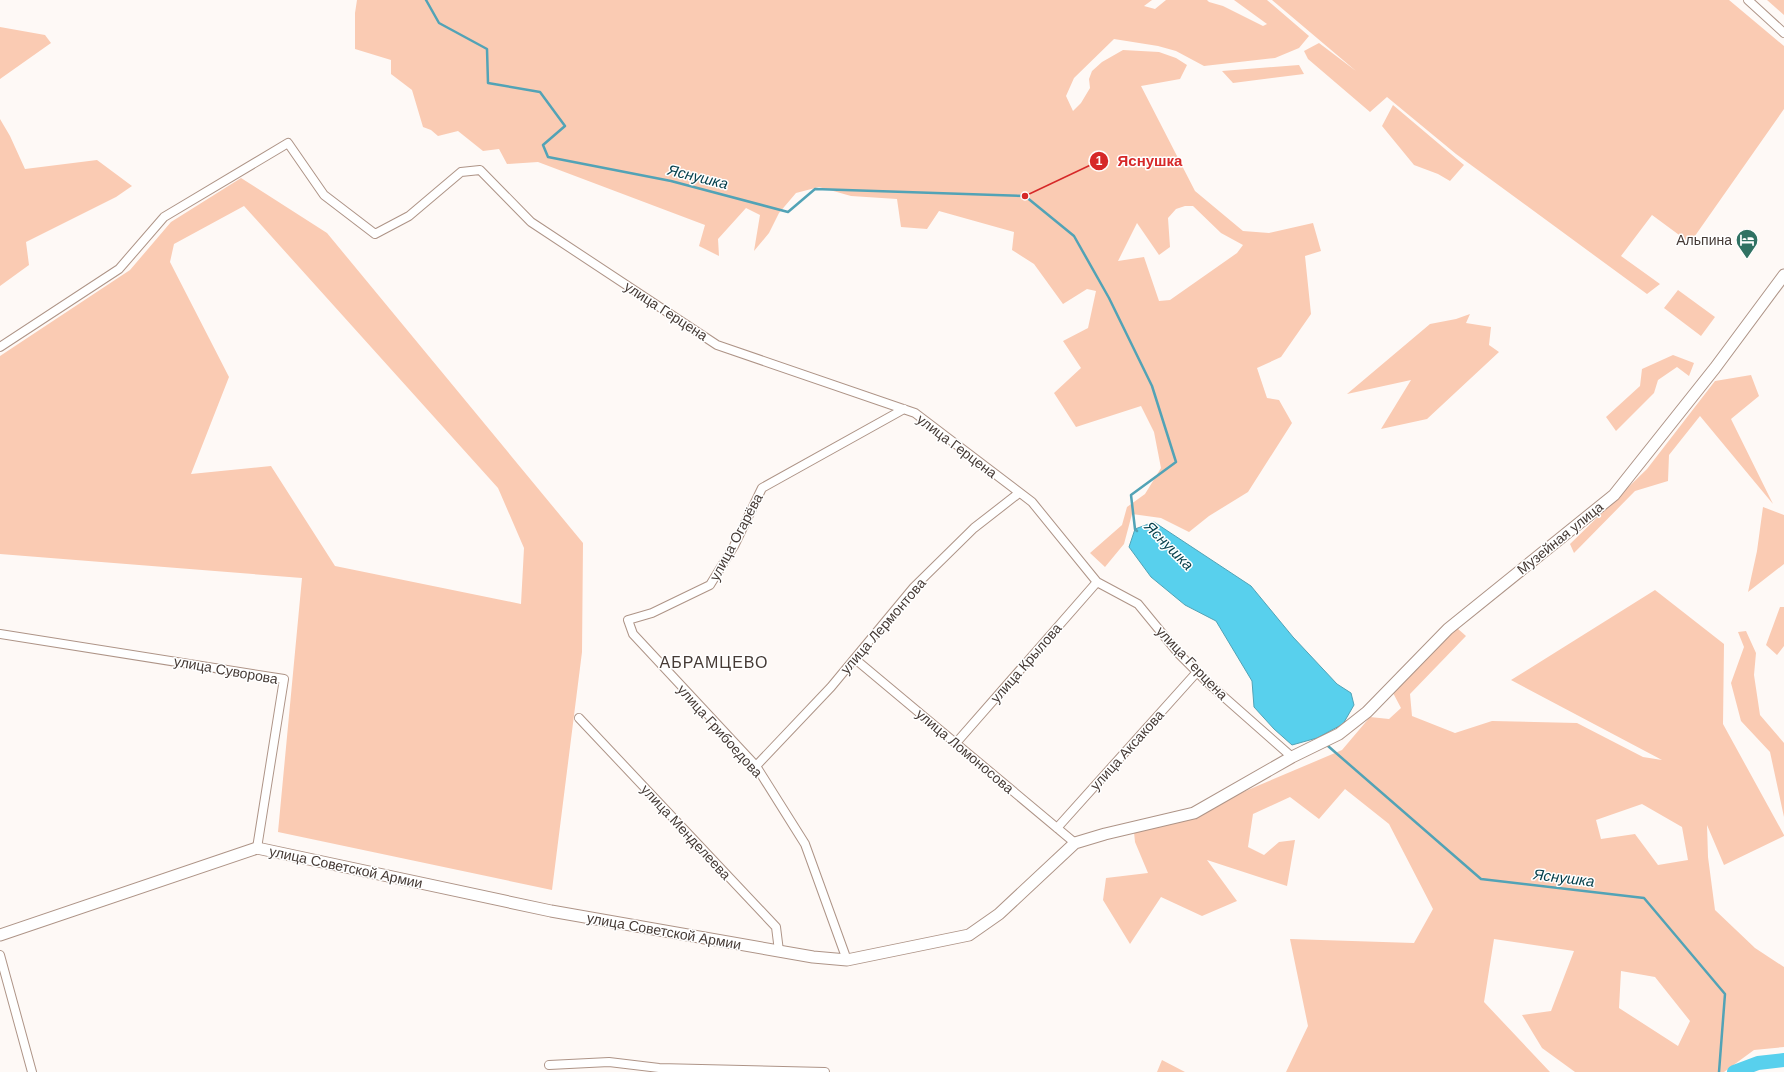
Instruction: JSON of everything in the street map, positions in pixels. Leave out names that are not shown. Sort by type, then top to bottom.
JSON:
[{"type":"street","points":[[1748,0],[1784,33]]},
{"type":"street","name":"улица Герцена","points":[[0,347],[119,269],[164,217],[288,143],[324,195],[375,234],[409,216],[461,172],[480,170],[531,222],[718,345],[915,413],[1032,502],[1097,582],[1138,604],[1179,654],[1197,672],[1292,757]]},
{"type":"street","name":"Музейная улица","points":[[1292,757],[1339,734],[1361,716],[1448,629],[1614,495],[1715,368],[1784,275]]},
{"type":"street","name":"улица Огарёва","points":[[628,620],[652,613],[710,585],[734,546],[762,488],[904,410]]},
{"type":"street","name":"улица Лермонтова","points":[[756,766],[855,659],[914,587],[974,528],[1019,493]]},
{"type":"street","name":"улица Крылова","points":[[956,743],[1097,582]]},
{"type":"street","name":"улица Грибоедова","points":[[628,620],[633,634],[756,766],[805,844],[847,960]]},
{"type":"street","name":"улица Суворова","points":[[0,634],[284,678],[257,848]]},
{"type":"street","name":"улица Ломоносова","points":[[855,659],[1075,843]]},
{"type":"street","name":"улица Аксакова","points":[[1057,828],[1197,672]]},
{"type":"street","name":"улица Менделеева","points":[[579,718],[776,927],[779,951]]},
{"type":"street","name":"улица Советской Армии","points":[[0,935],[257,848],[551,911],[813,958],[847,960],[968,936],[999,914],[1075,843],[1105,834],[1194,813],[1292,757]]},
{"type":"street","points":[[0,955],[32,1072]]},
{"type":"street","points":[[549,1065],[608,1062],[659,1068],[825,1072]]},
{"type":"shaded area","points":[[357,0],[1152,0],[1144,6],[1155,9],[1166,0],[1207,0],[1223,6],[1263,26],[1267,24],[1234,0],[1267,0],[1309,36],[1299,48],[1275,58],[1204,66],[1176,51],[1158,46],[1114,39],[1074,78],[1066,96],[1073,111],[1081,103],[1090,88],[1089,79],[1092,71],[1102,62],[1123,50],[1159,52],[1176,58],[1187,65],[1180,79],[1141,86],[1195,191],[1243,231],[1269,233],[1313,223],[1321,251],[1305,256],[1311,314],[1281,357],[1257,368],[1267,398],[1279,400],[1292,423],[1248,492],[1209,516],[1189,532],[1161,518],[1132,514],[1124,544],[1105,567],[1090,553],[1122,525],[1127,507],[1145,494],[1161,468],[1154,432],[1141,406],[1076,427],[1054,393],[1081,368],[1063,341],[1088,328],[1096,291],[1087,289],[1063,304],[1034,264],[1012,250],[1014,232],[939,211],[927,229],[901,227],[897,199],[851,196],[819,187],[796,193],[779,213],[769,233],[754,251],[760,215],[746,208],[718,239],[719,256],[699,246],[705,225],[538,162],[507,164],[499,149],[483,151],[458,131],[438,136],[431,130],[423,127],[412,90],[391,74],[391,60],[355,49],[355,13]],"holes":[[[1185,206],[1193,206],[1221,233],[1243,245],[1237,253],[1170,300],[1159,301],[1144,257],[1118,261],[1137,223],[1159,255],[1170,247],[1168,218],[1176,209]]]},
{"type":"shaded area","points":[[1272,0],[1729,0],[1784,46],[1784,109],[1690,243],[1652,215],[1621,256],[1660,284],[1647,294],[1456,154],[1387,97],[1370,112],[1308,59],[1304,51],[1319,43],[1356,71]]},
{"type":"shaded area","points":[[1767,0],[1784,0],[1784,15]]},
{"type":"shaded area","points":[[0,27],[45,35],[51,43],[0,79]]},
{"type":"shaded area","points":[[1299,65],[1304,74],[1233,83],[1222,71]]},
{"type":"shaded area","points":[[1393,105],[1464,165],[1450,181],[1438,174],[1414,165],[1382,126]]},
{"type":"shaded area","points":[[0,119],[10,136],[25,169],[97,160],[132,186],[116,197],[26,242],[29,265],[0,286]]},
{"type":"shaded area","points":[[241,178],[327,233],[583,543],[582,652],[552,890],[278,832],[302,578],[0,554],[0,356],[130,270],[171,222]],"holes":[[[244,206],[498,488],[524,548],[521,604],[335,566],[271,466],[191,474],[229,377],[170,262],[174,244]]]},
{"type":"shaded area","points":[[1678,290],[1715,317],[1701,336],[1664,308]]},
{"type":"shaded area","points":[[1470,314],[1466,323],[1491,327],[1489,345],[1499,352],[1427,419],[1381,429],[1411,380],[1347,394],[1430,324],[1456,319]]},
{"type":"shaded area","points":[[1673,355],[1694,363],[1689,376],[1677,367],[1658,380],[1654,393],[1616,431],[1606,417],[1640,386],[1642,369]]},
{"type":"shaded area","points":[[1751,375],[1759,396],[1731,419],[1773,504],[1700,416],[1669,455],[1668,481],[1635,491],[1574,553],[1570,544],[1647,469],[1715,381]]},
{"type":"shaded area","points":[[1763,507],[1784,515],[1784,564],[1748,592],[1757,551]]},
{"type":"shaded area","points":[[1655,590],[1724,644],[1723,724],[1784,836],[1724,865],[1707,825],[1708,857],[1715,910],[1755,948],[1784,967],[1784,1047],[1754,1050],[1724,1072],[1575,1072],[1542,1048],[1522,1015],[1551,1011],[1574,951],[1494,939],[1484,1002],[1550,1072],[1286,1072],[1308,1026],[1290,939],[1414,943],[1433,909],[1389,824],[1345,789],[1319,819],[1290,797],[1253,814],[1248,847],[1264,855],[1279,842],[1295,840],[1287,886],[1207,860],[1237,901],[1202,916],[1161,897],[1130,944],[1103,900],[1106,878],[1148,873],[1135,842],[1134,832],[1229,798],[1342,750],[1370,717],[1389,719],[1401,708],[1392,691],[1457,628],[1466,636],[1410,694],[1412,716],[1455,733],[1492,721],[1577,723],[1643,757],[1662,760],[1511,680]],"holes":[[[1642,804],[1682,827],[1688,860],[1658,865],[1635,834],[1601,839],[1596,820]],[[1621,971],[1655,977],[1690,1021],[1678,1046],[1619,1008]]]},
{"type":"shaded area","points":[[1780,607],[1784,607],[1784,646],[1777,655],[1766,645]]},
{"type":"shaded area","points":[[1746,631],[1756,653],[1754,675],[1760,715],[1784,743],[1784,817],[1770,752],[1741,721],[1731,683],[1744,647],[1738,632]]},
{"type":"shaded area","points":[[1162,1060],[1185,1072],[1157,1072]]},
{"type":"water","points":[[1154,522],[1251,586],[1293,637],[1337,684],[1351,693],[1354,705],[1343,724],[1317,738],[1292,745],[1274,729],[1254,707],[1252,681],[1216,621],[1185,605],[1151,577],[1129,547],[1135,529]]},
{"type":"waterway","name":"Яснушка","points":[[426,0],[439,23],[487,49],[488,83],[540,92],[565,126],[543,145],[548,157],[671,181],[788,212],[815,189],[1025,196],[1074,236],[1109,298],[1152,386],[1176,462],[1131,495],[1135,529],[1137,531]]},
{"type":"waterway","name":"Яснушка","points":[[1328,746],[1481,879],[1644,898],[1725,994],[1719,1072]]},
{"type":"waterway","points":[[1734,1072],[1758,1063],[1784,1060]]},
{"type":"place","name":"Яснушка","points":[[1025,196]]},
{"type":"place","name":"Альпина","points":[[1747,260]]},
{"type":"district","name":"АБРАМЦЕВО","points":[[714,662]]}]
